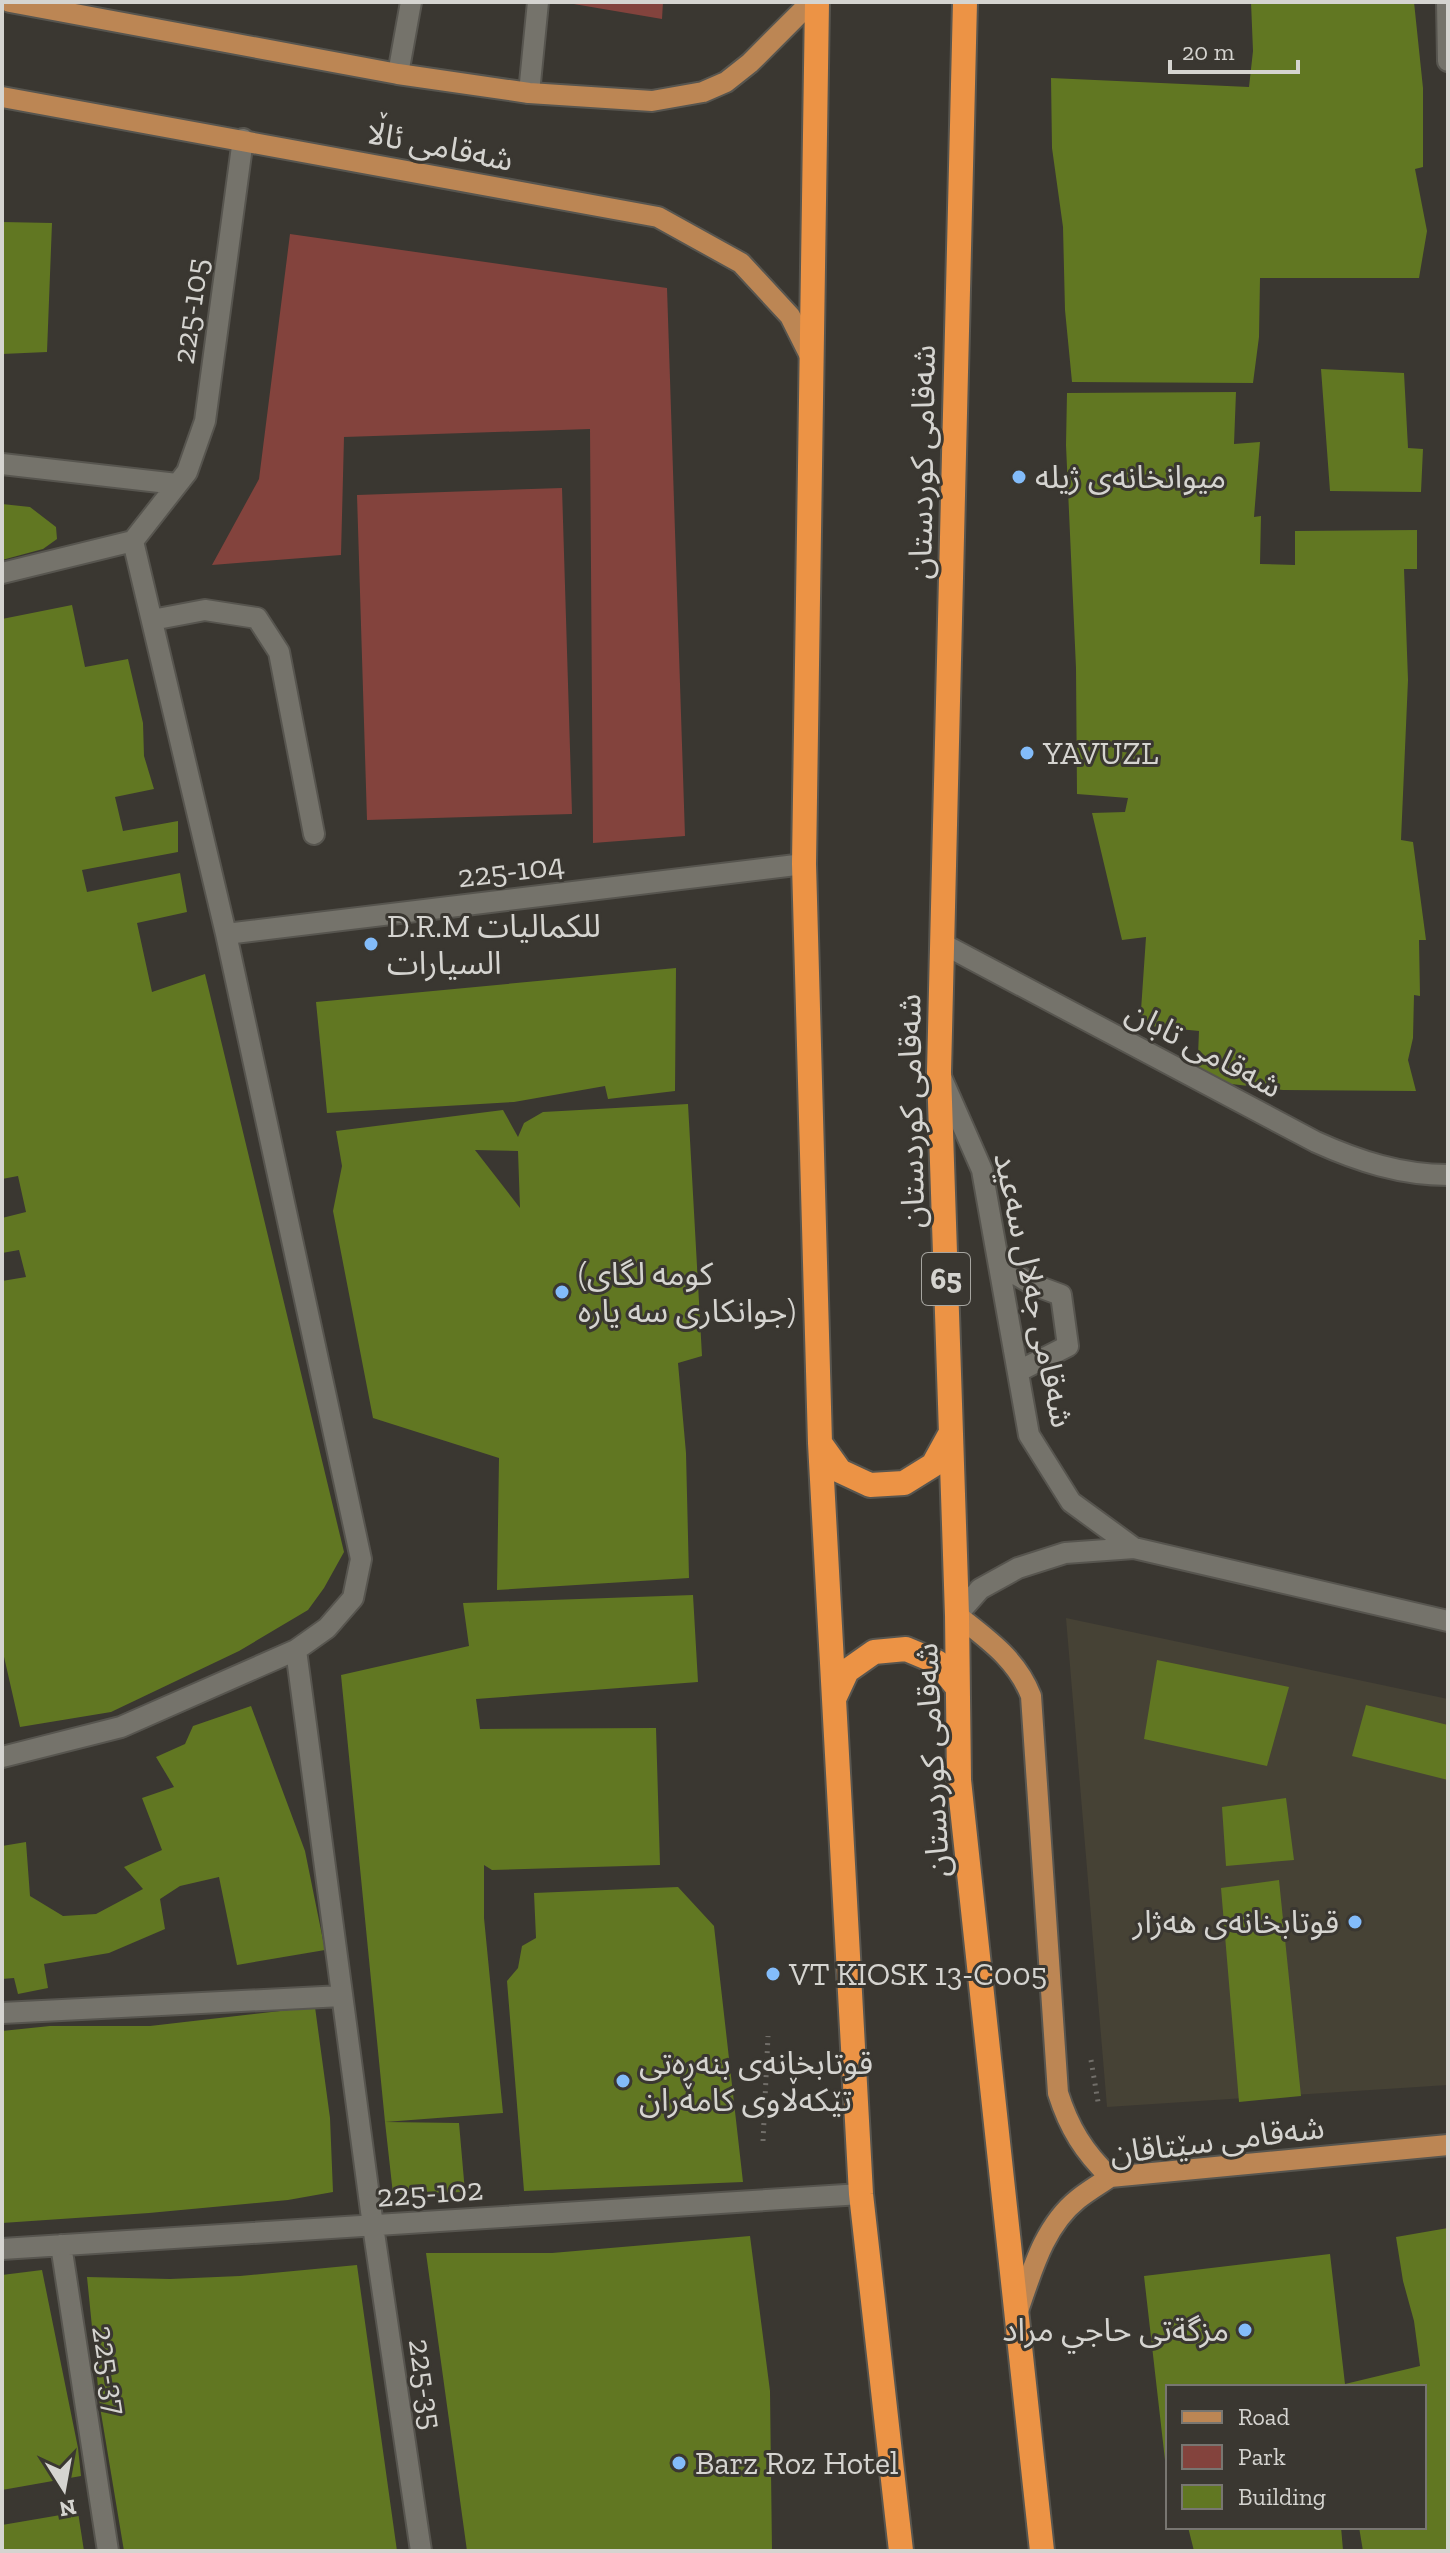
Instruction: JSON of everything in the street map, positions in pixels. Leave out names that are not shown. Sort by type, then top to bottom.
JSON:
[{"type":"highway","points":[[814,2],[804,864],[820,1443],[861,2194],[901,2551]]},
{"type":"highway","name":"شەقامی کوردستان","points":[[965,2],[939,1072],[957,1615],[959,1780],[1042,2551]]},
{"type":"highway","points":[[820,1443],[840,1471],[870,1485],[904,1483],[933,1465],[950,1436]]},
{"type":"highway","points":[[833,1700],[847,1671],[874,1652],[906,1649],[937,1662],[957,1687]]},
{"type":"main road","name":"شه‌قامی ئاڵا","points":[[10,2],[398,74],[529,93],[652,101],[703,92],[726,82],[814,2]]},
{"type":"main road","name":"شه‌قامی ئاڵا","points":[[2,97],[658,217],[741,263],[790,316],[810,356]]},
{"type":"main road","points":[[957,1615],[1011,1660],[1025,1680],[1031,1696],[1058,2093],[1077,2140],[1110,2177]]},
{"type":"main road","name":"شەقامی سێتاقان","points":[[1018,2311],[1034,2265],[1052,2227],[1077,2199],[1110,2177],[1447,2149]]},
{"type":"street","points":[[398,74],[411,2]]},
{"type":"street","points":[[529,93],[538,2]]},
{"type":"street","points":[[1447,2],[1448,61]]},
{"type":"street","name":"225-105","points":[[133,541],[187,472],[205,421],[243,139]]},
{"type":"street","points":[[2,464],[177,484]]},
{"type":"street","points":[[2,573],[133,541],[226,934],[361,1559],[353,1598],[327,1628],[296,1650],[121,1727],[2,1756]]},
{"type":"street","points":[[152,620],[205,610],[257,618],[279,652],[314,834]]},
{"type":"street","name":"225-104","points":[[226,934],[804,864]]},
{"type":"street","name":"شەقامی تابان","points":[[943,944],[1342,1154],[1391,1169],[1448,1175]]},
{"type":"street","name":"شەقامی جەلال سەعید","points":[[939,1072],[982,1170],[1029,1435],[1071,1502],[1134,1548],[1448,1621]]},
{"type":"street","points":[[1001,1266],[1034,1285],[1061,1295],[1068,1346],[1019,1371]]},
{"type":"street","points":[[957,1615],[980,1589],[1018,1568],[1065,1553],[1134,1548]]},
{"type":"street","name":"225-35","points":[[296,1650],[373,2226],[421,2551]]},
{"type":"street","points":[[2,2013],[342,1996]]},
{"type":"street","name":"225-102","points":[[2,2249],[861,2194]]},
{"type":"street","name":"225-37","points":[[61,2245],[108,2551]]},
{"type":"path","points":[[763,2141],[768,2036]]},
{"type":"shaded area","points":[[1066,1618],[1448,1699],[1448,2085],[1107,2107]]},
{"type":"green space","points":[[562,2],[663,2],[662,19]]},
{"type":"green space","points":[[290,234],[667,288],[685,836],[593,843],[590,429],[344,437],[341,555],[212,565],[259,479]]},
{"type":"green space","points":[[562,488],[572,814],[367,820],[357,495]]},
{"type":"building","points":[[1251,2],[1414,2],[1423,88],[1423,167],[1415,169],[1427,231],[1419,278],[1260,278],[1259,337],[1253,383],[1072,382],[1065,310],[1063,227],[1052,148],[1051,78],[1249,87],[1253,51]]},
{"type":"building","points":[[2,222],[52,223],[47,352],[2,354]]},
{"type":"building","points":[[1321,369],[1404,373],[1408,448],[1423,449],[1421,492],[1330,491]]},
{"type":"building","points":[[1236,392],[1234,444],[1260,442],[1254,517],[1261,516],[1260,564],[1295,565],[1295,531],[1417,530],[1417,569],[1404,569],[1408,680],[1401,840],[1413,842],[1426,940],[1419,940],[1420,996],[1414,995],[1413,1038],[1408,1060],[1416,1091],[1283,1090],[1197,1080],[1199,1031],[1140,1025],[1146,937],[1122,940],[1092,813],[1125,812],[1128,798],[1077,794],[1067,393]]},
{"type":"building","points":[[2,504],[30,507],[56,527],[57,539],[43,549],[2,560]]},
{"type":"building","points":[[72,605],[85,667],[128,659],[143,723],[144,756],[154,789],[115,797],[123,831],[178,821],[178,852],[82,870],[87,892],[180,873],[187,912],[137,923],[152,992],[205,974],[344,1552],[308,1610],[239,1651],[111,1712],[20,1727],[2,1648],[2,1281],[26,1277],[19,1250],[2,1253],[2,1218],[26,1212],[18,1176],[2,1179],[2,619]]},
{"type":"building","points":[[676,968],[675,1091],[608,1099],[605,1086],[514,1102],[327,1113],[316,1002]]},
{"type":"building","points":[[688,1104],[702,1356],[678,1363],[686,1453],[689,1578],[497,1590],[499,1458],[373,1418],[333,1211],[342,1166],[336,1131],[503,1110],[518,1137],[524,1123],[543,1112]],"holes":[[[475,1150],[518,1151],[520,1208]]]},
{"type":"building","points":[[693,1595],[698,1682],[476,1699],[480,1729],[656,1728],[660,1865],[492,1870],[484,1865],[484,1918],[503,2113],[385,2122],[341,1675],[469,1646],[463,1603]]},
{"type":"building","points":[[1157,1660],[1289,1687],[1267,1766],[1144,1739]]},
{"type":"building","points":[[1366,1705],[1448,1725],[1448,1780],[1352,1756]]},
{"type":"building","points":[[251,1706],[305,1851],[325,1950],[237,1965],[219,1877],[180,1886],[160,1899],[165,1929],[109,1953],[44,1964],[48,1988],[18,1994],[14,1978],[2,1979],[2,1846],[26,1842],[30,1896],[63,1916],[96,1914],[143,1889],[124,1867],[162,1850],[142,1798],[174,1787],[156,1757],[185,1744],[193,1726]]},
{"type":"building","points":[[1286,1798],[1294,1860],[1226,1866],[1222,1807]]},
{"type":"building","points":[[1279,1880],[1301,2096],[1239,2102],[1221,1888]]},
{"type":"building","name":"قوتابخانەی بنەڕەتی تێکەڵاوی کامەران","points":[[678,1887],[714,1926],[743,2182],[524,2191],[507,1981],[518,1968],[522,1946],[536,1938],[534,1893]]},
{"type":"building","points":[[315,2007],[330,2118],[333,2192],[288,2200],[2,2223],[2,2031],[50,2026],[150,2026]]},
{"type":"building","points":[[385,2122],[459,2123],[465,2192],[393,2194]]},
{"type":"building","name":"مزگةتی حاجي مراد","points":[[1448,2228],[1448,2551],[1363,2551],[1359,2529],[1426,2529],[1426,2385],[1166,2385],[1165,2460],[1144,2276],[1330,2254],[1345,2384],[1420,2366],[1396,2237]]},
{"type":"building","points":[[750,2236],[770,2391],[772,2551],[467,2551],[426,2253],[552,2253]]},
{"type":"building","points":[[357,2265],[397,2551],[124,2551],[100,2407],[87,2277],[170,2279],[240,2276]]},
{"type":"building","points":[[42,2270],[81,2476],[2,2490],[2,2275]]},
{"type":"building","points":[[78,2512],[84,2551],[2,2551],[2,2525]]},
{"type":"building","points":[[1188,2529],[1341,2529],[1343,2550],[1194,2551]]},
{"type":"place","name":"میوانخانەی ژیلە","points":[[1019,477]]},
{"type":"place","name":"YAVUZL","points":[[1027,753]]},
{"type":"place","name":"D.R.M للكماليات السيارات","points":[[371,944]]},
{"type":"place","name":"(كومه لگای جوانکاری سه یاره)","points":[[562,1292]]},
{"type":"place","name":"قوتابخانەی هەژار","points":[[1355,1922]]},
{"type":"place","name":"VT KIOSK 13-C005","points":[[773,1974]]},
{"type":"place","name":"قوتابخانەی بنەڕەتی تێکەڵاوی کامەران","points":[[623,2081]]},
{"type":"place","name":"مزگةتی حاجي مراد","points":[[1245,2330]]},
{"type":"place","name":"Barz Roz Hotel","points":[[679,2463]]}]
